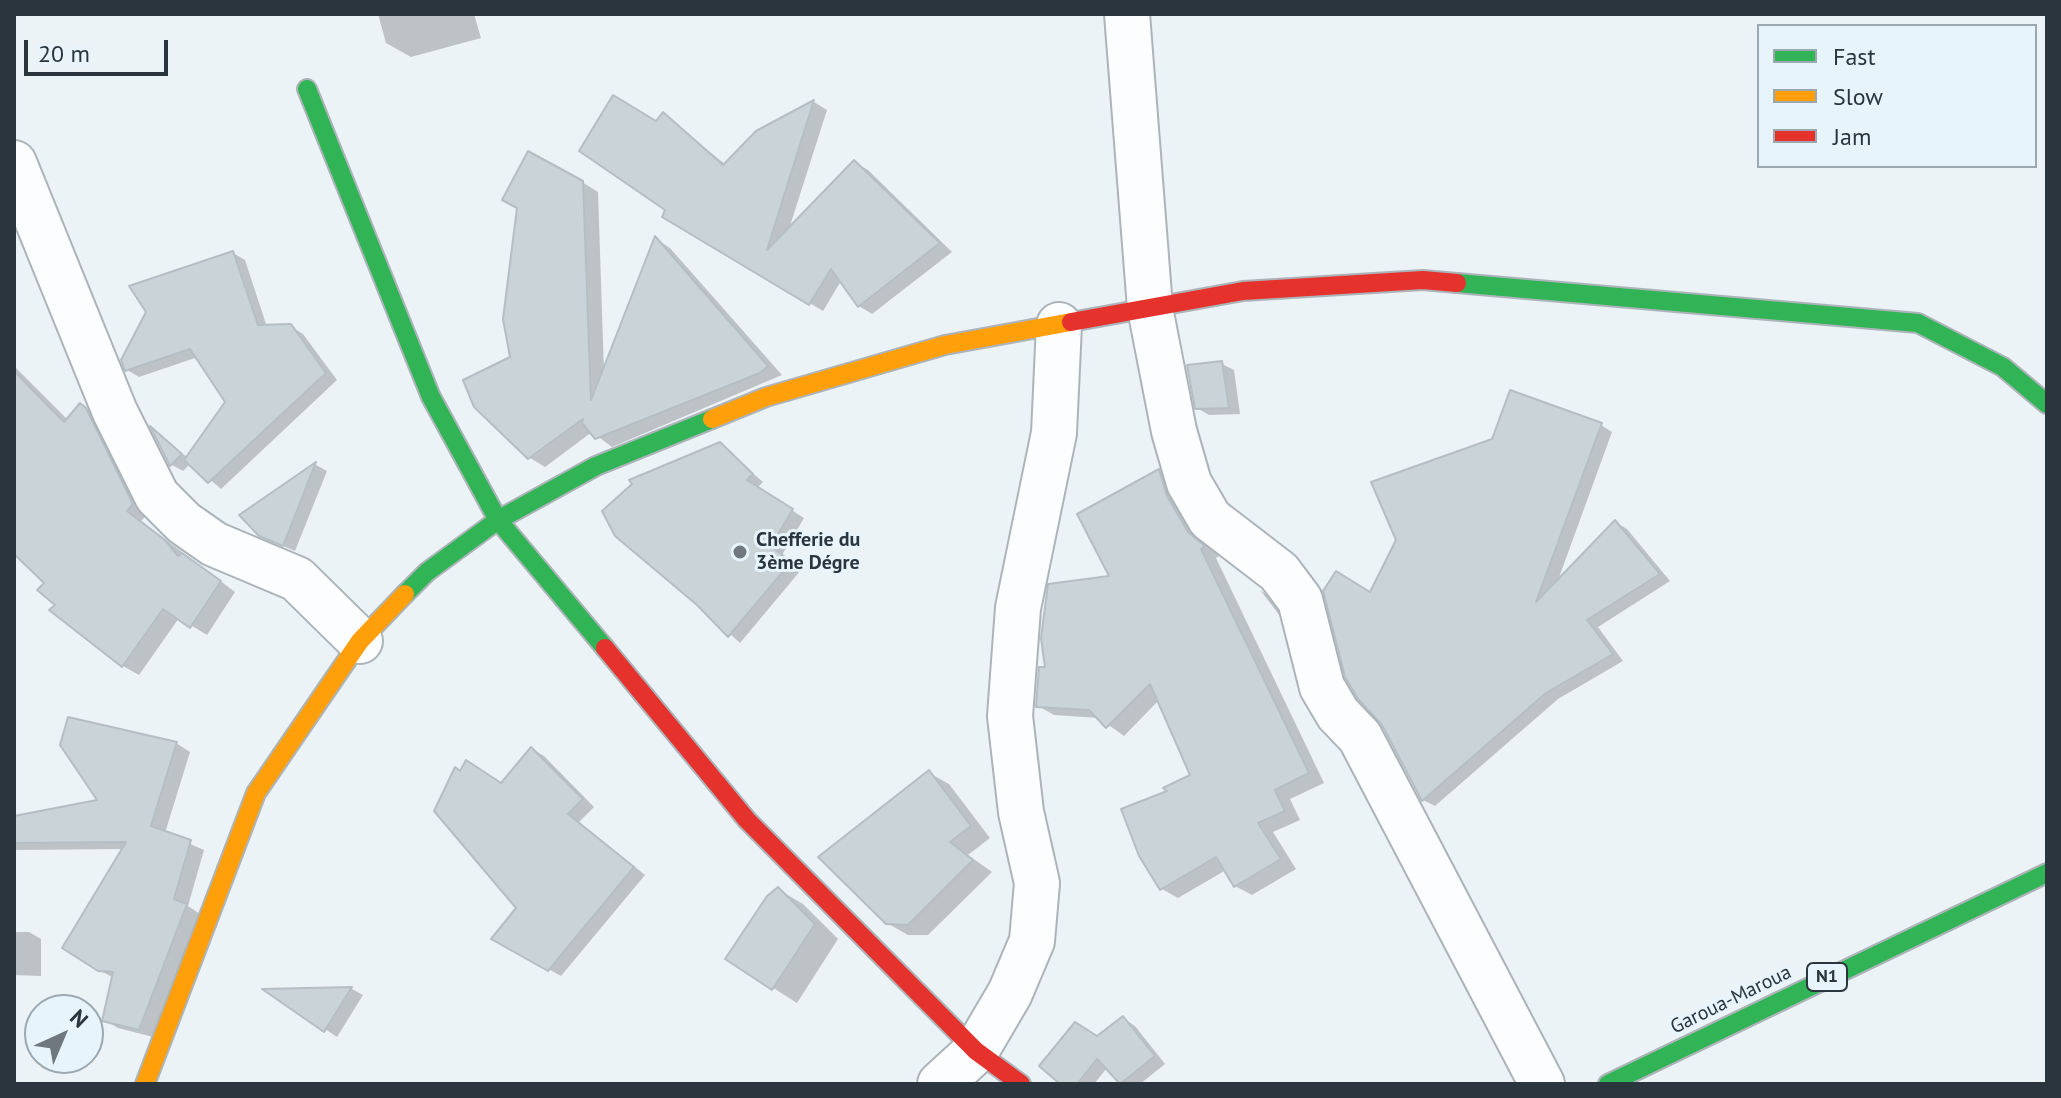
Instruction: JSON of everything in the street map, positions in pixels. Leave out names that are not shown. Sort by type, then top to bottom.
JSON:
[{"type":"main road","points":[[307,89],[431,397],[498,520],[747,820],[976,1051],[1021,1084]]},
{"type":"main road","points":[[145,1084],[256,793],[360,641],[427,572],[498,520],[596,466],[766,397],[945,345],[1243,291],[1423,280],[1918,323],[2003,367],[2047,404]]},
{"type":"main road","name":"Garoua-Maroua","points":[[1608,1084],[2047,873]]},
{"type":"street","points":[[1127,14],[1150,308],[1174,431],[1189,483],[1210,519],[1279,572],[1300,600],[1322,687],[1338,714],[1360,737],[1542,1084]]},
{"type":"street","points":[[14,163],[115,412],[157,496],[184,523],[214,544],[297,579],[360,641]]},
{"type":"street","points":[[940,1084],[976,1051],[1010,993],[1032,941],[1037,883],[1021,812],[1010,716],[1018,608],[1054,433],[1059,325]]},
{"type":"building","points":[[613,95],[656,121],[663,112],[723,165],[756,131],[814,100],[767,250],[854,160],[940,243],[858,307],[831,269],[809,305],[662,217],[665,210],[579,151]]},
{"type":"building","points":[[528,151],[583,181],[591,400],[655,236],[768,366],[760,373],[595,439],[582,423],[583,419],[528,459],[474,407],[463,380],[510,357],[503,319],[517,208],[502,200]]},
{"type":"building","points":[[233,251],[258,325],[291,324],[326,373],[208,483],[184,460],[225,402],[190,349],[125,371],[121,360],[146,312],[129,286]]},
{"type":"building","points":[[1222,361],[1229,408],[1195,409],[1187,365]]},
{"type":"building","points":[[14,371],[64,422],[80,403],[86,408],[133,504],[127,511],[165,540],[178,556],[182,553],[221,581],[190,628],[163,609],[122,667],[49,610],[55,605],[37,590],[44,583],[14,554]]},
{"type":"building","points":[[1510,390],[1602,423],[1536,602],[1615,520],[1660,574],[1587,620],[1613,654],[1546,693],[1422,801],[1382,725],[1358,699],[1345,677],[1323,591],[1336,571],[1370,592],[1396,540],[1371,482],[1492,439]]},
{"type":"building","points":[[150,426],[182,454],[170,466]]},
{"type":"building","points":[[720,442],[753,474],[747,480],[793,509],[771,546],[791,562],[728,637],[697,605],[615,536],[602,511],[632,484],[629,480]]},
{"type":"building","points":[[316,462],[283,546],[259,536],[239,515]]},
{"type":"building","points":[[1159,469],[1167,496],[1188,532],[1205,546],[1201,549],[1309,773],[1275,790],[1285,811],[1258,823],[1281,859],[1234,887],[1216,857],[1160,890],[1139,856],[1121,809],[1167,791],[1163,788],[1190,775],[1150,684],[1106,728],[1089,710],[1036,707],[1039,667],[1045,667],[1041,638],[1048,584],[1109,576],[1077,514]]},
{"type":"building","points":[[68,717],[177,742],[151,826],[191,840],[174,899],[187,904],[139,1030],[104,1021],[113,972],[98,971],[62,948],[126,842],[14,843],[14,816],[97,800],[60,745]]},
{"type":"building","points":[[531,747],[583,799],[568,814],[634,867],[548,971],[491,939],[516,908],[434,811],[455,767],[460,771],[466,760],[501,783]]},
{"type":"building","points":[[929,770],[971,826],[950,842],[973,860],[908,925],[886,924],[818,857]]},
{"type":"building","points":[[778,887],[815,924],[772,990],[725,959],[767,896]]},
{"type":"building","points":[[352,987],[324,1032],[262,989]]},
{"type":"building","points":[[1123,1016],[1155,1056],[1120,1084],[1097,1059],[1077,1084],[1060,1084],[1039,1066],[1075,1022],[1097,1036]]},
{"type":"traffic: fast","points":[[307,89],[431,397],[498,520],[605,648]]},
{"type":"traffic: fast","points":[[1457,283],[1918,323],[2003,367],[2047,404]]},
{"type":"traffic: fast","points":[[405,594],[427,572],[498,520],[596,466],[712,419]]},
{"type":"traffic: fast","points":[[1608,1084],[2047,873]]},
{"type":"traffic: slow","points":[[712,419],[766,397],[945,345],[1071,322]]},
{"type":"traffic: slow","points":[[145,1084],[256,793],[360,641],[405,594]]},
{"type":"traffic: jam","points":[[1071,322],[1243,291],[1423,280],[1457,283]]},
{"type":"traffic: jam","points":[[605,648],[747,820],[976,1051],[1021,1084]]},
{"type":"place","name":"Chefferie du 3ème Dégre","points":[[740,552]]}]
